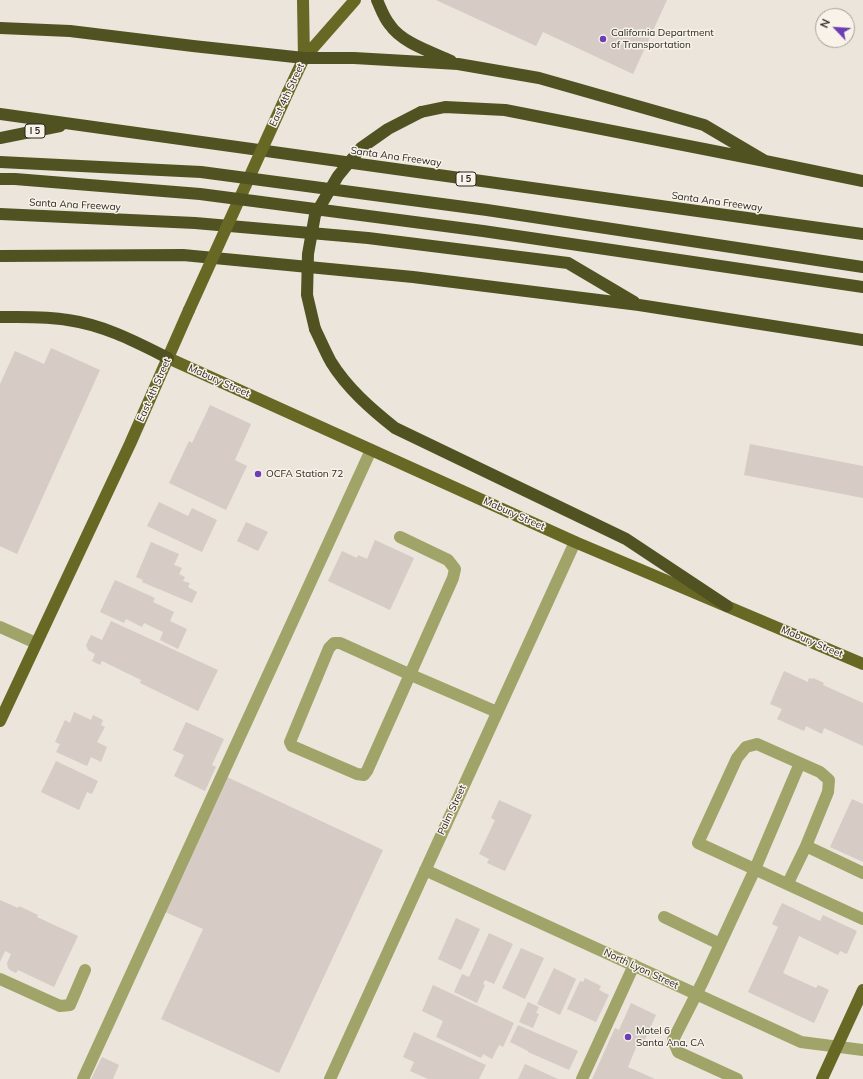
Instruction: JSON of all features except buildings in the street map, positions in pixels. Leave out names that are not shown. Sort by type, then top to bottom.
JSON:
[{"type":"highway","points":[[377,0],[381,11],[390,26],[406,40],[458,64]]},
{"type":"highway","points":[[0,28],[70,32],[304,58],[352,58],[458,64],[539,78],[704,125],[765,161]]},
{"type":"highway","points":[[728,606],[626,539],[394,428],[371,410],[331,362],[315,329],[307,295],[308,254],[315,215],[338,176],[361,148],[388,129],[421,112],[445,107],[505,110],[863,181]]},
{"type":"highway","name":"Santa Ana Freeway","points":[[0,114],[863,234]]},
{"type":"highway","name":"Santa Ana Freeway","points":[[0,138],[69,124]]},
{"type":"highway","points":[[0,162],[201,172],[487,210],[863,267]]},
{"type":"highway","points":[[0,179],[200,194],[483,231],[863,287]]},
{"type":"highway","name":"Santa Ana Freeway","points":[[0,214],[195,223],[368,238],[568,263],[639,305]]},
{"type":"highway","name":"Santa Ana Freeway","points":[[0,256],[183,255],[413,277],[639,305],[863,340]]},
{"type":"highway","points":[[0,317],[44,318],[76,322],[125,337],[168,358]]},
{"type":"main road","name":"East 4th Street","points":[[303,0],[304,58]]},
{"type":"main road","name":"East 4th Street","points":[[0,721],[130,444],[189,310],[304,58],[355,0]]},
{"type":"main road","name":"Mabury Street","points":[[168,358],[575,542],[863,664]]},
{"type":"main road","points":[[822,1079],[863,990]]},
{"type":"street","points":[[83,1079],[371,450]]},
{"type":"street","points":[[400,538],[448,560],[455,569],[453,578],[411,675],[367,771],[364,775],[357,774],[292,746],[290,742],[330,648],[334,643],[340,643],[411,675],[497,712]]},
{"type":"street","name":"Palm Street","points":[[330,1079],[575,542]]},
{"type":"street","points":[[0,627],[36,643]]},
{"type":"street","points":[[788,883],[806,846],[828,792],[829,780],[820,772],[757,744],[746,747],[737,758],[698,843],[788,883],[863,919]]},
{"type":"street","points":[[736,1079],[678,1052],[673,1040],[703,982],[755,869],[800,763]]},
{"type":"street","points":[[806,846],[863,873]]},
{"type":"street","name":"North Lyon Street","points":[[425,870],[801,1042],[863,1050]]},
{"type":"street","points":[[664,917],[720,944]]},
{"type":"street","points":[[582,1079],[634,965]]},
{"type":"street","points":[[0,980],[60,1006],[70,1005],[85,970]]},
{"type":"place","name":"California Department of Transportation","points":[[603,39]]},
{"type":"place","name":"OCFA Station 72","points":[[258,474]]},
{"type":"place","name":"Motel 6 Santa Ana, CA","points":[[628,1037]]}]
